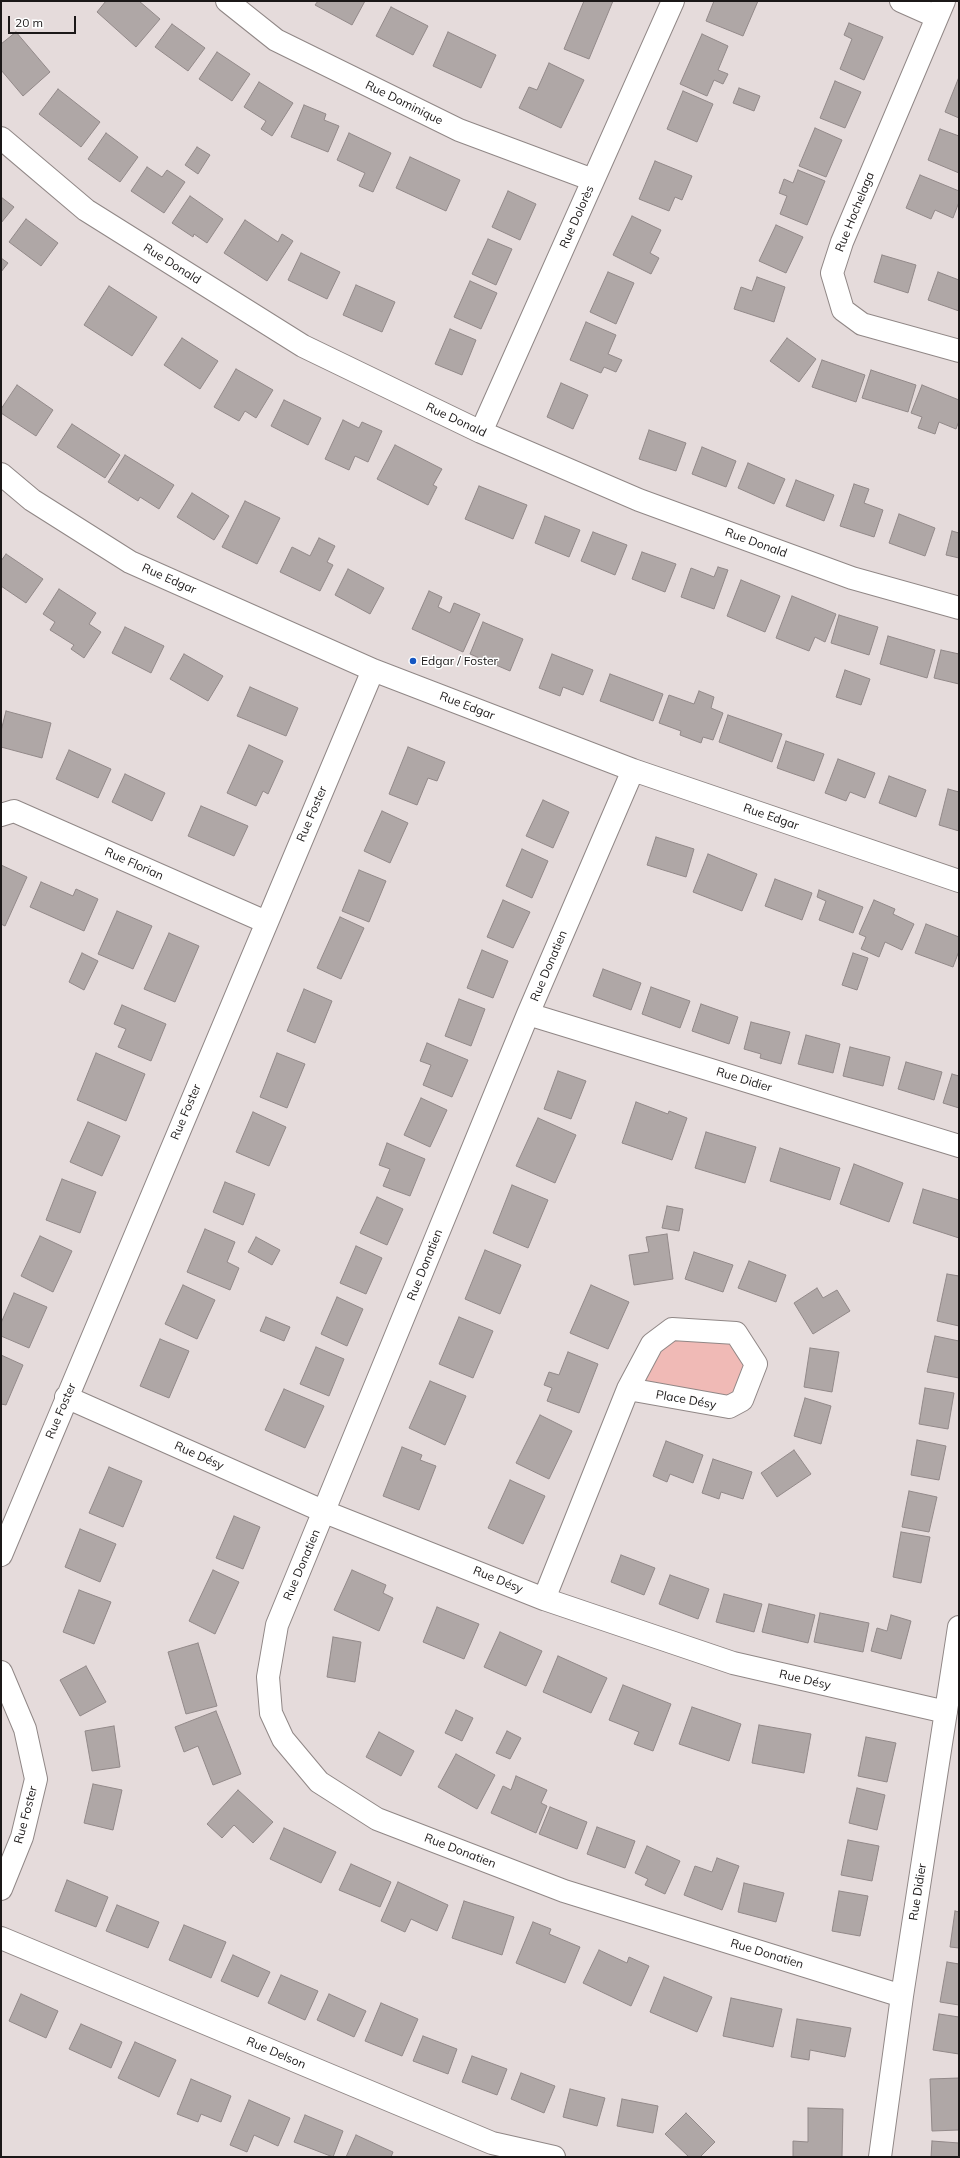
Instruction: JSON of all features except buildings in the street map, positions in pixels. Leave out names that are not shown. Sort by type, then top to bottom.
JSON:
[{"type":"street","name":"Rue Dominique","points":[[227,1],[276,40],[459,130],[593,180]]},
{"type":"street","name":"Rue Dolorès","points":[[481,432],[672,1]]},
{"type":"street","points":[[901,1],[941,9]]},
{"type":"street","name":"Rue Hochelaga","points":[[941,9],[842,242],[832,273],[843,310],[862,324],[959,351]]},
{"type":"street","name":"Rue Donald","points":[[1,138],[86,210],[303,346],[481,432],[653,505],[852,578],[959,608]]},
{"type":"street","name":"Rue Edgar","points":[[1,474],[32,500],[130,562],[372,670],[633,770],[959,881]]},
{"type":"street","name":"Rue Foster","points":[[1,1555],[372,670]]},
{"type":"street","name":"Rue Donatien","points":[[633,770],[528,1014],[325,1512],[277,1624],[268,1677],[272,1713],[283,1738],[319,1782],[376,1819],[564,1891],[902,1996]]},
{"type":"street","name":"Rue Florian","points":[[1,815],[14,811],[266,922]]},
{"type":"street","name":"Rue Didier","points":[[528,1014],[959,1146]]},
{"type":"street","name":"Place Désy","points":[[544,1599],[628,1390],[652,1344],[672,1328],[736,1333],[756,1364],[742,1400],[729,1407],[628,1390]]},
{"type":"street","name":"Rue Désy","points":[[66,1397],[325,1512],[544,1599],[733,1664],[946,1712]]},
{"type":"street","name":"Rue Didier","points":[[880,2157],[902,1996],[959,1627]]},
{"type":"street","name":"Rue Foster","points":[[1,1672],[25,1729],[36,1778],[22,1837],[1,1889]]},
{"type":"street","name":"Rue Delson","points":[[1,1938],[492,2143],[554,2157]]},
{"type":"shaded area","points":[[672,1329],[736,1333],[756,1364],[742,1400],[628,1389]]},
{"type":"place","name":"Edgar / Foster","points":[[413,661]]}]
